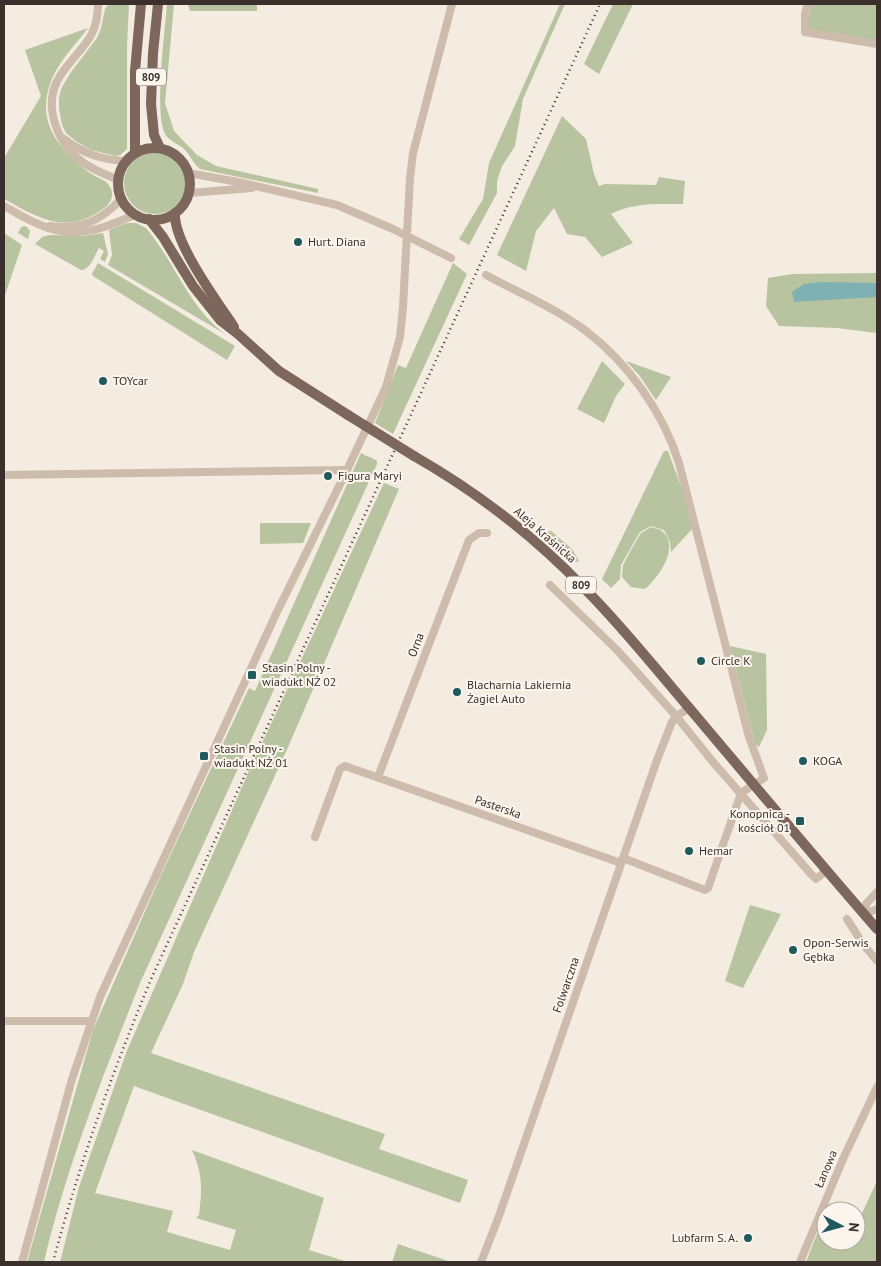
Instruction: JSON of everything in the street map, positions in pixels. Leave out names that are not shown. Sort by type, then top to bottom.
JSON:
[{"type":"main road","name":"809","points":[[135,153],[137,135],[135,71],[141,4]]},
{"type":"main road","name":"809","points":[[158,4],[152,62],[151,104],[153,131],[160,148]]},
{"type":"main road","points":[[148,148],[160,148],[170,151],[184,164],[188,173],[189,193],[184,204],[175,212],[162,218],[149,219],[136,214],[128,208],[119,190],[119,180],[121,170],[126,161],[135,153],[148,148]]},
{"type":"main road","name":"809","points":[[175,212],[176,224],[187,252],[238,334]]},
{"type":"main road","name":"809","points":[[149,219],[163,237],[203,299],[220,320],[238,334]]},
{"type":"main road","name":"Aleja Kraśnicka","points":[[238,334],[279,371],[483,500],[545,550],[607,612],[754,784]]},
{"type":"main road","name":"809","points":[[754,784],[877,929]]},
{"type":"street","points":[[98,4],[98,17],[93,32],[55,86],[52,101],[53,113],[57,130],[76,148],[106,160],[126,161]]},
{"type":"street","points":[[22,1262],[72,1078],[91,1021],[155,876],[276,614],[381,399],[393,365],[400,337],[403,307],[413,153],[452,4]]},
{"type":"street","points":[[808,4],[805,32],[877,44]]},
{"type":"street","points":[[62,136],[66,146],[83,162],[119,180]]},
{"type":"street","points":[[188,173],[285,192],[337,205],[451,258]]},
{"type":"street","points":[[189,193],[258,188]]},
{"type":"street","points":[[38,225],[56,227],[86,224],[102,216],[122,198]]},
{"type":"street","points":[[4,206],[38,225],[54,231],[75,233],[108,226],[136,214]]},
{"type":"street","points":[[486,275],[547,307],[584,330],[607,348],[637,382],[654,408],[675,449],[748,737],[764,778],[742,793]]},
{"type":"street","points":[[4,476],[347,470]]},
{"type":"street","name":"Orna","points":[[378,777],[468,540],[480,533],[487,533]]},
{"type":"street","points":[[550,585],[617,650],[816,879],[827,870]]},
{"type":"street","points":[[676,716],[690,708]]},
{"type":"street","name":"Folwarczna","points":[[481,1262],[657,760],[669,728],[676,716]]},
{"type":"street","name":"Pasterska","points":[[315,837],[340,770],[345,766],[705,890],[708,888],[742,793]]},
{"type":"street","points":[[864,914],[866,904],[877,892]]},
{"type":"street","points":[[864,914],[877,909]]},
{"type":"street","points":[[847,919],[863,944],[877,961]]},
{"type":"street","points":[[4,1021],[91,1021]]},
{"type":"street","name":"Łanowa","points":[[800,1262],[843,1159],[877,1087]]},
{"type":"green space","points":[[109,4],[129,4],[127,149],[116,156],[91,150],[66,133],[62,125],[59,108],[59,97],[62,87],[97,38],[105,9]]},
{"type":"green space","points":[[167,4],[174,4],[165,103],[174,131],[197,155],[216,166],[318,189],[318,193],[200,169],[184,149],[167,137],[162,124],[160,91]]},
{"type":"green space","points":[[188,4],[257,4],[257,11],[190,11]]},
{"type":"green space","points":[[560,4],[565,4],[523,99],[515,146],[502,166],[497,181],[497,193],[469,245],[459,239],[483,199],[489,163]]},
{"type":"green space","points":[[613,4],[633,4],[599,74],[584,64]]},
{"type":"green space","points":[[811,4],[877,4],[876,41],[810,30],[808,25]]},
{"type":"green space","points":[[88,28],[67,54],[53,76],[46,98],[46,112],[49,124],[60,145],[90,173],[108,184],[111,188],[112,198],[106,207],[88,218],[64,223],[40,217],[4,199],[4,158],[41,96],[25,50]]},
{"type":"green space","points":[[562,116],[586,139],[594,174],[599,186],[605,184],[656,185],[659,177],[685,181],[683,204],[655,204],[628,207],[611,214],[633,243],[602,257],[585,237],[567,234],[554,208],[536,231],[526,271],[497,255]]},
{"type":"green space","points":[[155,152],[167,154],[177,161],[184,171],[186,183],[184,195],[177,205],[167,212],[155,214],[143,212],[133,205],[126,195],[124,183],[126,171],[133,161],[143,154]]},
{"type":"green space","points":[[127,223],[136,223],[146,228],[191,297],[212,323],[225,334],[108,265],[112,255],[109,230]]},
{"type":"green space","points":[[25,226],[30,231],[28,239],[18,233],[21,227]]},
{"type":"green space","points":[[4,233],[22,245],[4,298]]},
{"type":"green space","points":[[103,233],[108,254],[105,262],[100,259],[104,251],[99,248],[90,265],[81,270],[35,244],[42,237],[49,235],[83,236]]},
{"type":"green space","points":[[98,263],[235,346],[227,360],[93,276],[92,274]]},
{"type":"green space","points":[[453,263],[467,274],[393,434],[375,423],[398,365],[406,368]]},
{"type":"green space","points":[[877,273],[877,333],[837,328],[779,326],[766,306],[768,278],[793,274]]},
{"type":"green space","points":[[602,361],[625,384],[616,396],[604,423],[577,409]]},
{"type":"green space","points":[[626,361],[671,377],[656,400],[639,375]]},
{"type":"green space","points":[[664,451],[668,451],[685,497],[692,529],[671,552],[670,542],[664,530],[651,526],[640,532],[621,565],[620,579],[611,588],[602,579]]},
{"type":"green space","points":[[361,453],[377,461],[377,464],[140,983],[75,1156],[63,1191],[44,1262],[27,1262],[93,1030],[161,875],[249,688],[255,691]]},
{"type":"green space","points":[[384,483],[399,489],[289,745],[194,952],[183,984],[151,1053],[385,1134],[379,1149],[468,1180],[460,1203],[134,1086],[95,1193],[173,1211],[167,1232],[230,1250],[236,1230],[196,1218],[199,1215],[201,1182],[192,1150],[324,1198],[309,1250],[348,1262],[60,1262],[79,1187],[126,1053],[249,771]]},
{"type":"green space","points":[[260,523],[311,523],[303,543],[260,544]]},
{"type":"green space","points":[[651,527],[661,530],[667,538],[669,545],[666,562],[656,578],[645,589],[631,587],[622,577],[623,565],[641,533]]},
{"type":"green space","points":[[551,531],[572,549],[579,561],[572,563],[549,540],[546,532]]},
{"type":"green space","points":[[730,646],[766,654],[767,730],[759,747],[755,744]]},
{"type":"green space","points":[[750,905],[781,914],[743,988],[725,981]]},
{"type":"green space","points":[[877,1181],[877,1262],[806,1262],[816,1236],[816,1251],[866,1251],[866,1205]]},
{"type":"green space","points":[[398,1244],[451,1262],[392,1262]]},
{"type":"water","points":[[822,282],[877,283],[877,297],[794,302],[792,292],[804,284]]},
{"type":"railway","points":[[53,1262],[98,1118],[152,977],[600,4]]},
{"type":"place","name":"Hurt. Diana","points":[[298,242]]},
{"type":"place","name":"TOYcar","points":[[103,381]]},
{"type":"place","name":"Figura Maryi","points":[[328,476]]},
{"type":"place","name":"Circle K","points":[[701,661]]},
{"type":"place","name":"Stasin Polny - wiadukt NŻ 02","points":[[252,675]]},
{"type":"place","name":"Blacharnia Lakiernia Żagiel Auto","points":[[457,692]]},
{"type":"place","name":"Stasin Polny - wiadukt NŻ 01","points":[[204,756]]},
{"type":"place","name":"KOGA","points":[[803,761]]},
{"type":"place","name":"Konopnica - kościół 01","points":[[800,821]]},
{"type":"place","name":"Hemar","points":[[689,851]]},
{"type":"place","name":"Opon-Serwis Gębka","points":[[793,950]]},
{"type":"place","name":"Lubfarm S. A.","points":[[748,1238]]}]
